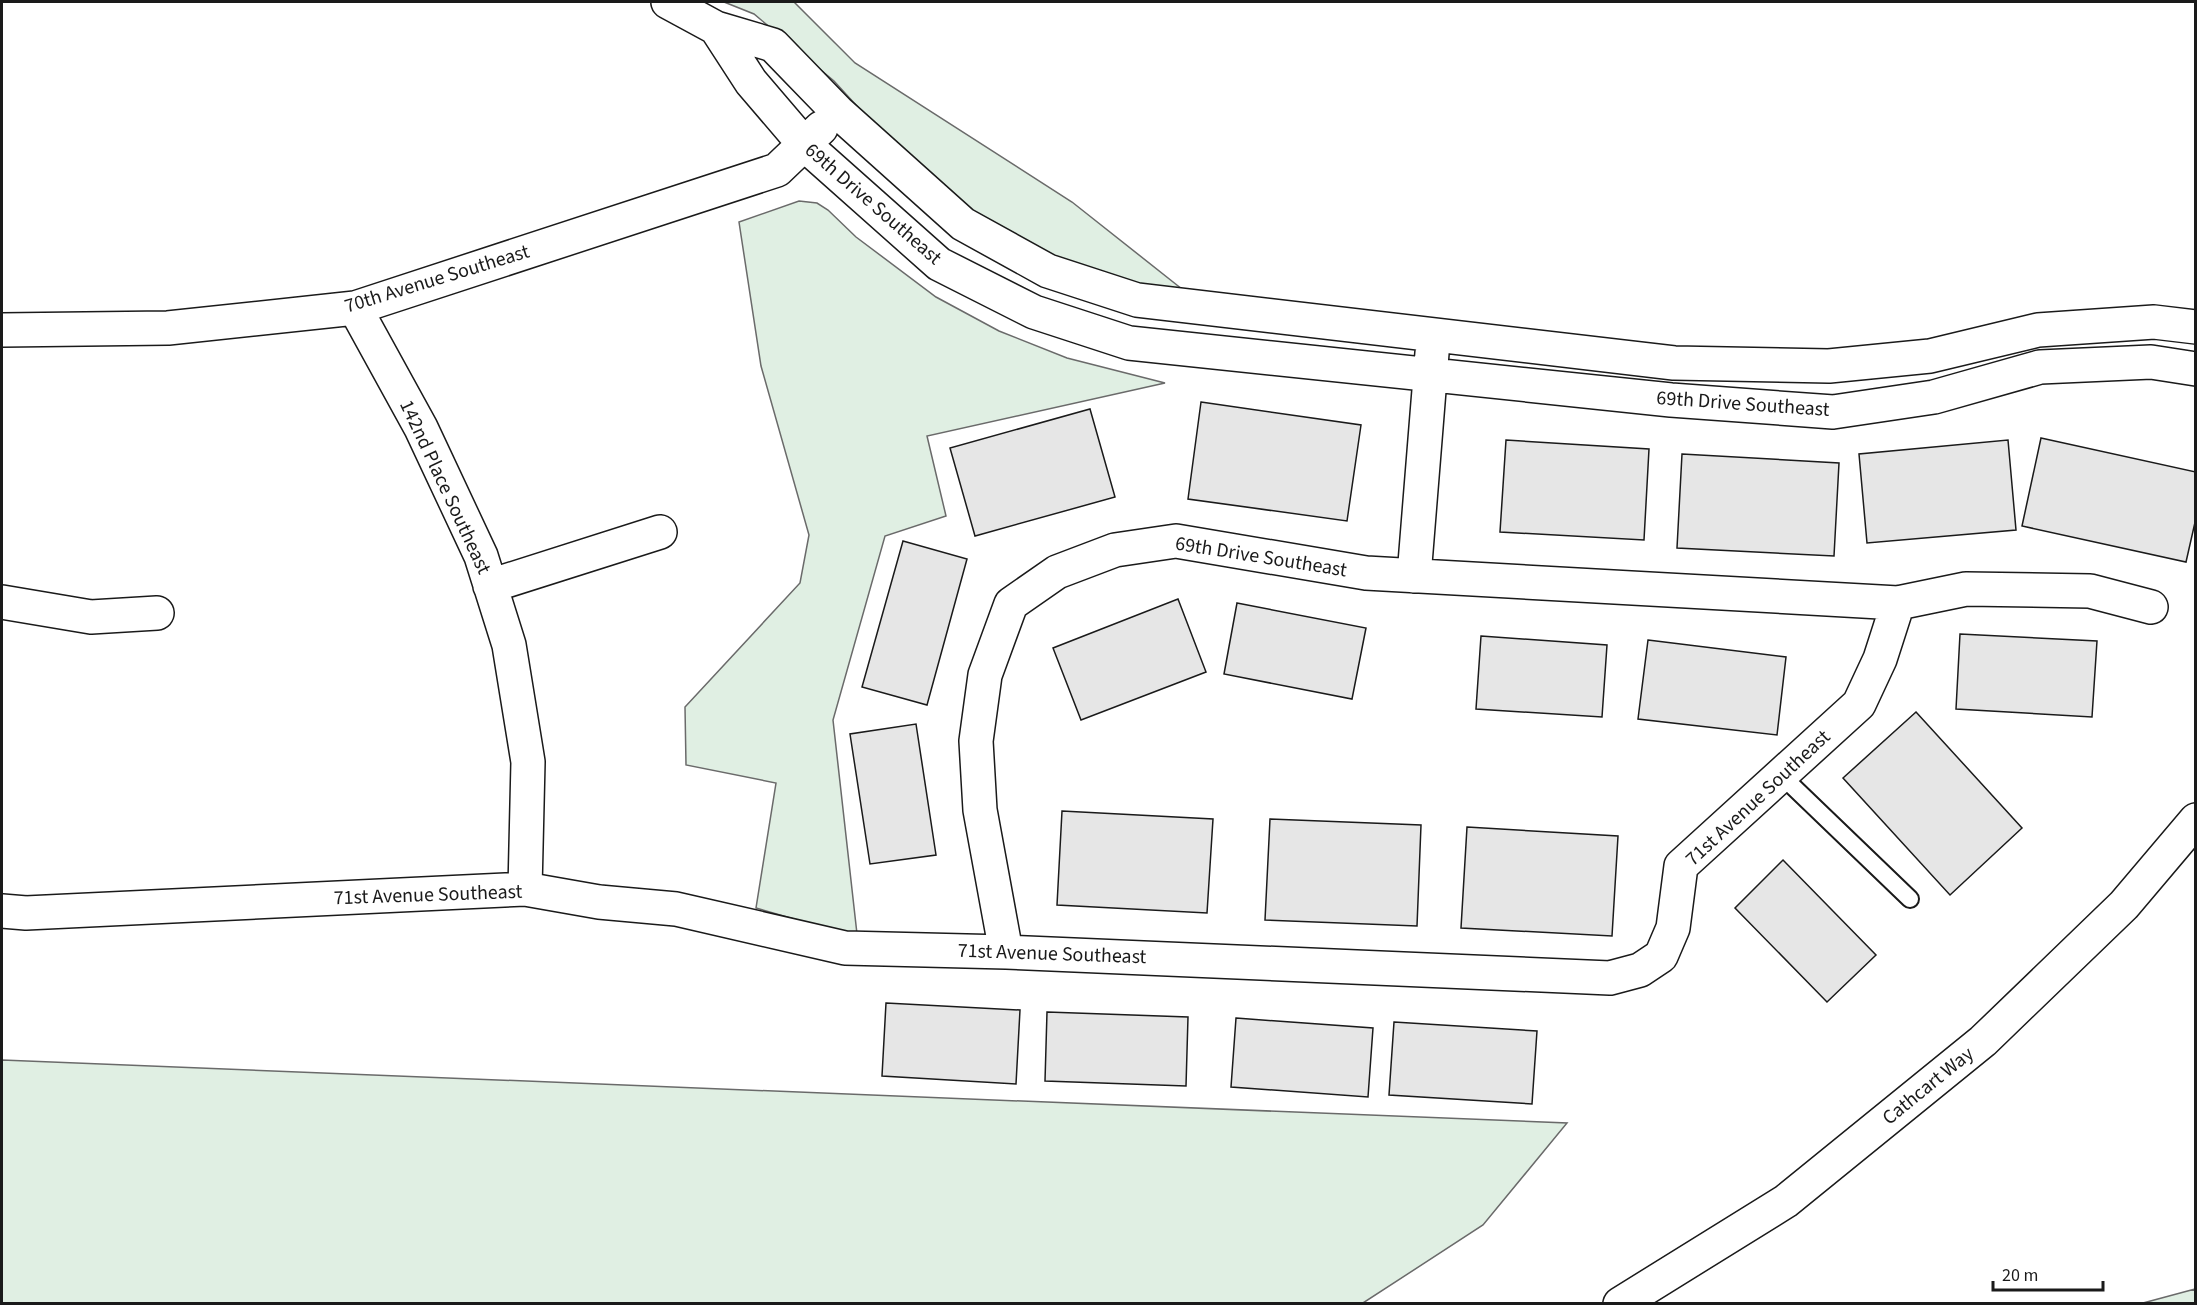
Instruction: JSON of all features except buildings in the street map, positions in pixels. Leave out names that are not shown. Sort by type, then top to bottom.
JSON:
[{"type":"street","name":"69th Drive Southeast","points":[[668,2],[716,28],[773,45],[838,112],[963,224],[1048,271],[1137,300],[1674,363],[1829,366],[1930,356],[2038,330],[2154,322],[2196,327]]},
{"type":"street","name":"69th Drive Southeast","points":[[716,28],[751,82],[804,144],[939,264],[1034,312],[1129,343],[1671,400],[1833,412],[1934,398],[2040,367],[2151,362],[2196,369]]},
{"type":"street","name":"70th Avenue Southeast","points":[[2,330],[168,328],[355,309],[777,170],[838,112]]},
{"type":"street","name":"142nd Place Southeast","points":[[355,309],[421,428],[481,556],[509,645],[528,762],[525,889]]},
{"type":"street","points":[[1414,576],[1434,335]]},
{"type":"street","points":[[490,586],[660,532]]},
{"type":"street","name":"69th Drive Southeast","points":[[1006,952],[980,810],[976,741],[986,675],[1011,604],[1057,572],[1115,550],[1176,541],[1366,573],[1898,603],[1966,589],[2090,591],[2151,607]]},
{"type":"street","points":[[2,602],[91,617],[157,613]]},
{"type":"street","name":"71st Avenue Southeast","points":[[2,911],[26,913],[525,889],[599,902],[676,909],[845,948],[1006,952],[1610,978],[1641,970],[1661,956],[1673,928],[1682,866],[1859,704],[1880,658],[1898,603]]},
{"type":"street","name":"Cathcart Way","points":[[1620,1304],[1786,1201],[1983,1041],[2124,904],[2196,820]]},
{"type":"lane","points":[[1782,775],[1910,899]]},
{"type":"green space","points":[[724,2],[794,2],[855,63],[1072,202],[1187,293],[1127,283],[1038,250],[978,216],[898,151],[834,81],[754,14]]},
{"type":"green space","points":[[799,201],[817,203],[828,210],[856,237],[936,297],[999,331],[1067,358],[1165,383],[927,436],[946,516],[885,536],[833,720],[857,934],[839,932],[756,908],[776,783],[686,765],[685,707],[800,583],[809,535],[761,366],[739,222]]},
{"type":"green space","points":[[2,1060],[1567,1123],[1483,1225],[1363,1303],[2,1304]]},
{"type":"green space","points":[[2195,1289],[2195,1303],[2143,1303]]}]
